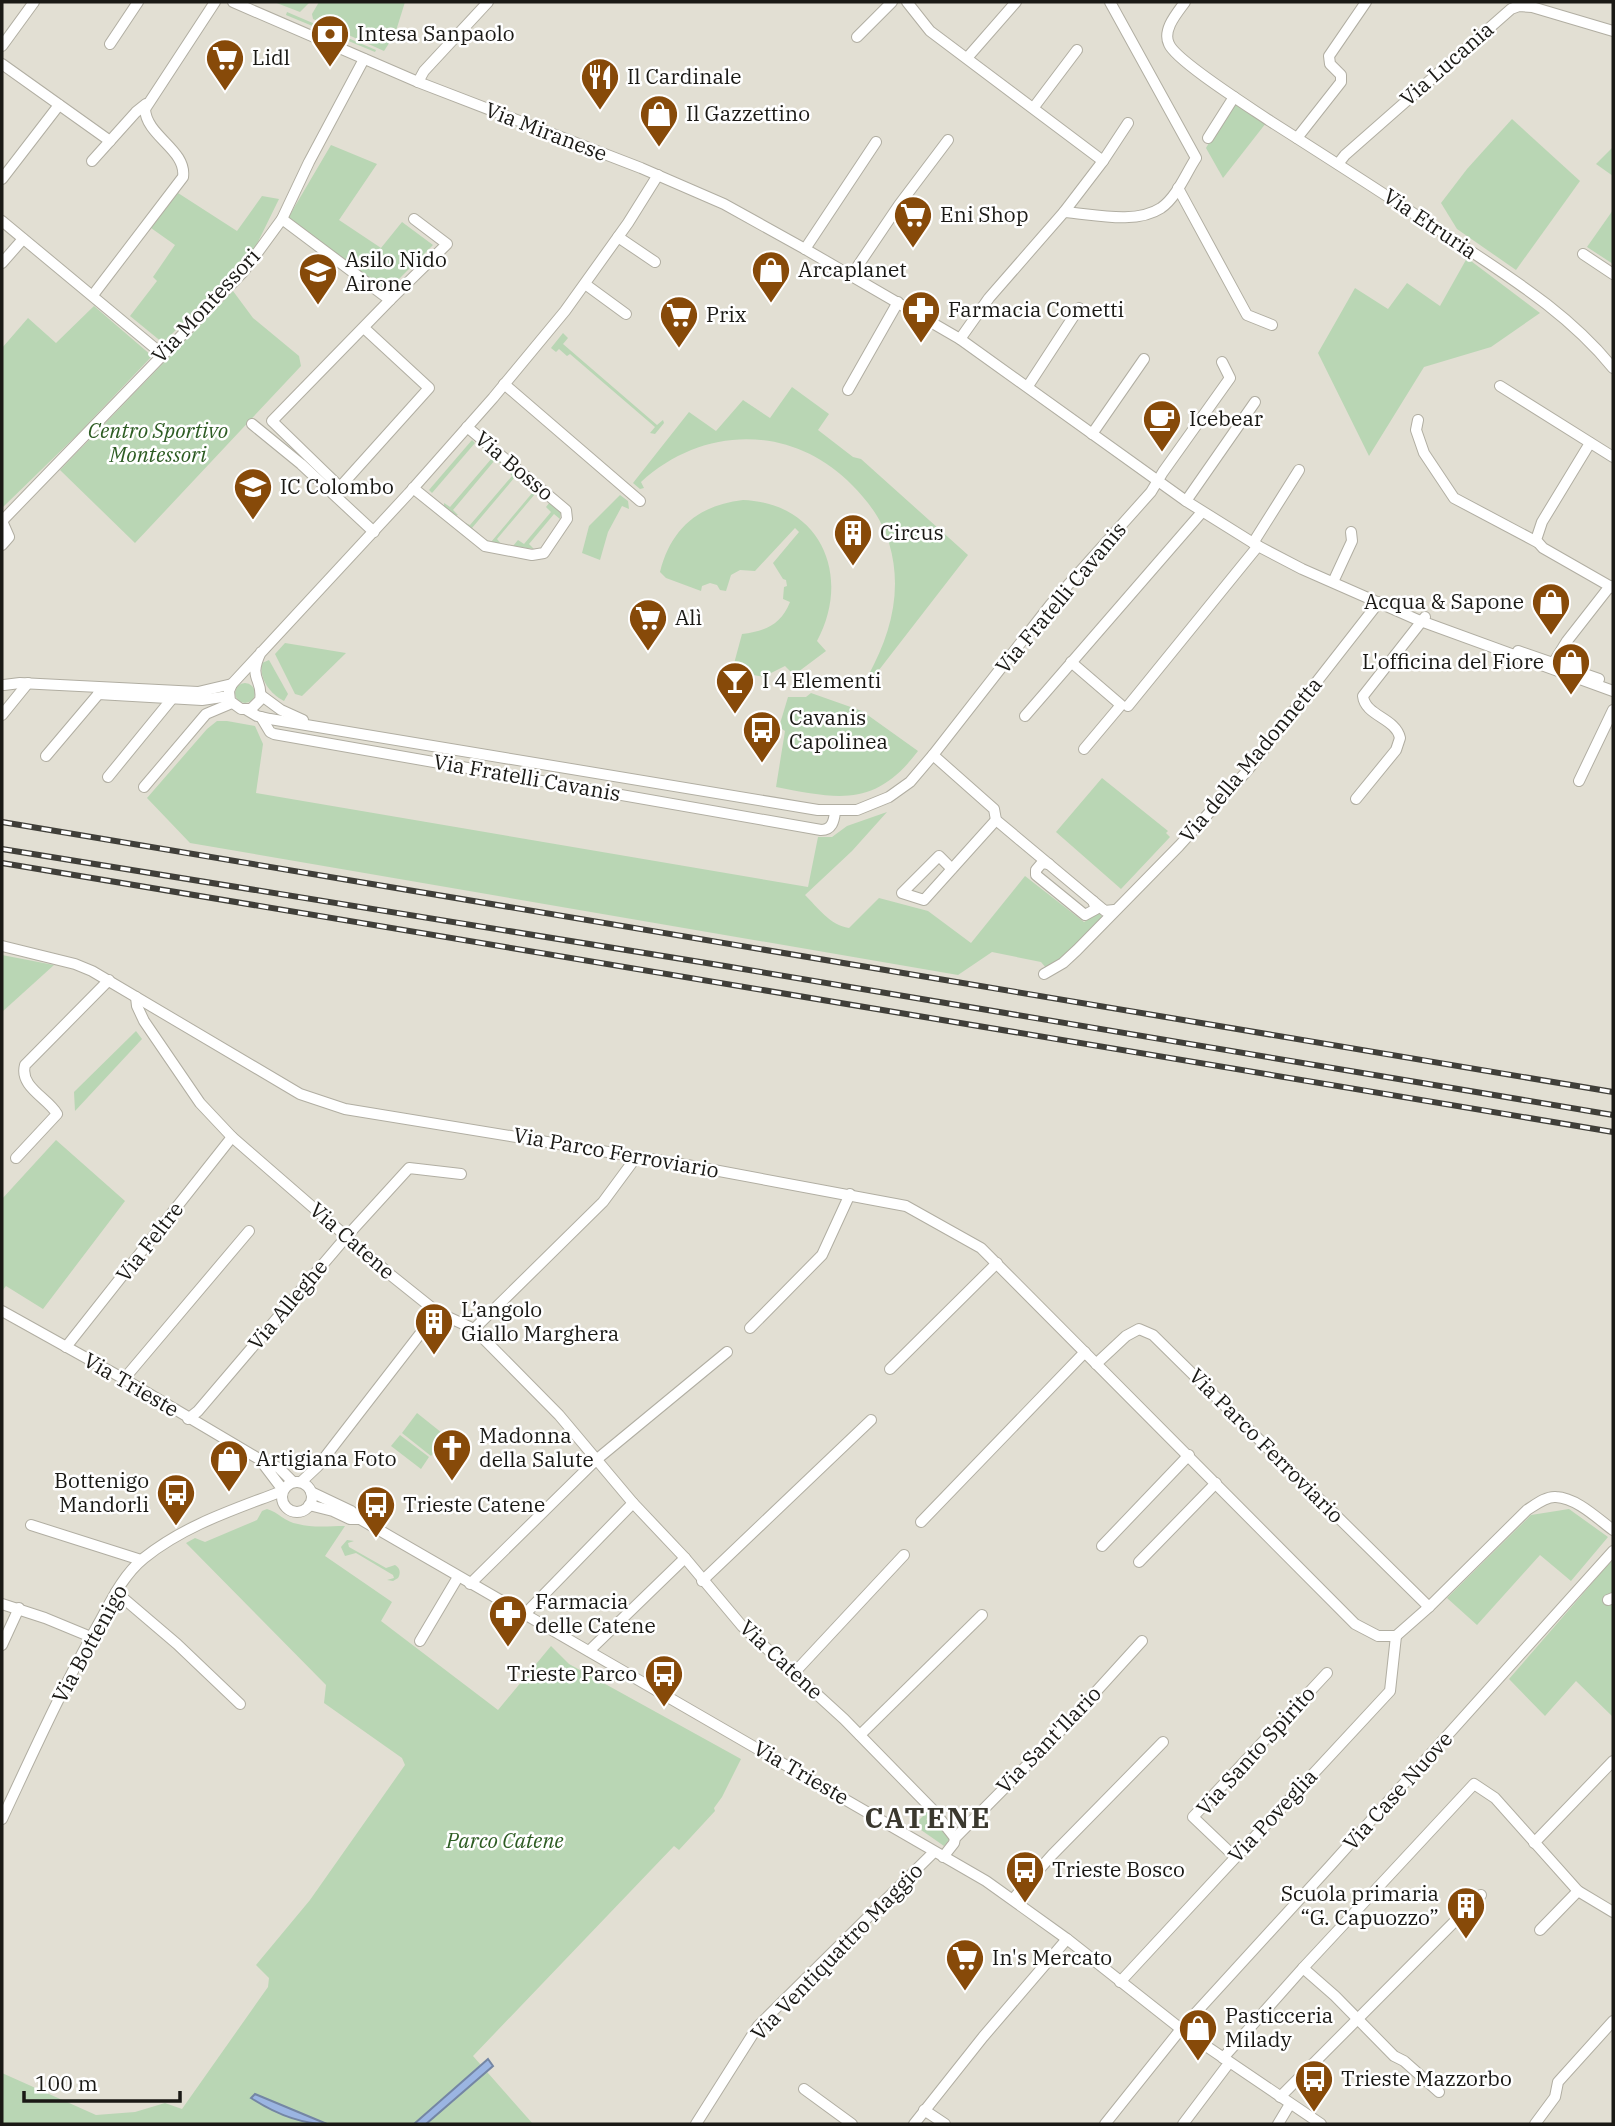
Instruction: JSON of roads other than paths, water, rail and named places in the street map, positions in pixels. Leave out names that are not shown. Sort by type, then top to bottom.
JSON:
[{"type":"street","points":[[2,46],[34,2]]},
{"type":"street","points":[[110,44],[138,2]]},
{"type":"street","points":[[92,162],[146,104],[215,2]]},
{"type":"street","name":"Via Miranese","points":[[233,2],[418,82],[658,175],[724,204],[960,339],[1186,501],[1255,545],[1393,608],[1494,644],[1555,660]]},
{"type":"street","points":[[418,82],[424,71],[488,2]]},
{"type":"street","points":[[858,37],[892,2]]},
{"type":"street","points":[[907,2],[930,31],[1103,161]]},
{"type":"street","points":[[967,58],[1016,2]]},
{"type":"street","points":[[1064,212],[1143,215],[1162,207],[1178,188],[1196,158],[1110,2]]},
{"type":"street","name":"Via Etruria","points":[[1185,2],[1170,26],[1168,43],[1176,53],[1234,97],[1531,291],[1578,329],[1613,368]]},
{"type":"street","points":[[1297,138],[1341,82],[1341,75],[1330,64],[1329,56],[1366,2]]},
{"type":"street","name":"Via Lucania","points":[[1338,164],[1511,9],[1519,6],[1532,7],[1613,31]]},
{"type":"street","points":[[1034,107],[1077,50]]},
{"type":"street","name":"Via Montessori","points":[[3,544],[9,537],[2,521],[244,271],[282,219],[364,59]]},
{"type":"street","points":[[2,64],[110,141]]},
{"type":"street","points":[[1208,138],[1234,97]]},
{"type":"street","points":[[93,295],[183,177],[182,163],[146,121],[146,104]]},
{"type":"street","points":[[2,179],[59,105]]},
{"type":"street","points":[[960,339],[989,298],[1064,212],[1128,123]]},
{"type":"street","points":[[851,276],[899,205],[948,140]]},
{"type":"street","points":[[806,249],[876,142]]},
{"type":"street","name":"Via Bosso","points":[[230,700],[235,681],[243,669],[374,532],[504,384],[585,284],[658,175]]},
{"type":"street","points":[[1178,188],[1247,315],[1272,325]]},
{"type":"street","points":[[282,219],[390,300]]},
{"type":"street","points":[[364,328],[429,388],[340,487],[272,421],[447,244],[414,219]]},
{"type":"street","points":[[2,221],[162,354]]},
{"type":"street","points":[[618,237],[655,262]]},
{"type":"street","points":[[2,263],[23,239]]},
{"type":"street","points":[[1583,254],[1613,274]]},
{"type":"street","points":[[585,284],[626,314]]},
{"type":"street","points":[[848,390],[898,302]]},
{"type":"street","points":[[1028,386],[1079,309]]},
{"type":"street","points":[[1092,434],[1144,359]]},
{"type":"street","name":"Via Fratelli Cavanis","points":[[247,710],[261,717],[818,810],[857,810],[890,797],[910,782],[1046,610],[1151,492],[1230,378],[1222,362]]},
{"type":"street","points":[[504,384],[640,501]]},
{"type":"street","points":[[1500,386],[1613,457]]},
{"type":"street","points":[[1186,501],[1255,402]]},
{"type":"street","points":[[1418,419],[1416,430],[1424,453],[1454,498],[1612,587],[1555,660],[1547,664],[1516,657]]},
{"type":"street","points":[[252,424],[301,464],[374,532]]},
{"type":"street","name":"Via Bosso","points":[[414,488],[485,546],[531,555],[544,553],[567,519],[566,510],[467,427]]},
{"type":"street","points":[[1540,545],[1536,535],[1542,522],[1590,443]]},
{"type":"street","points":[[1128,706],[1255,545],[1299,470]]},
{"type":"street","points":[[1026,716],[1202,512]]},
{"type":"street","points":[[1333,582],[1352,541],[1351,532]]},
{"type":"street","name":"Via della Madonnetta","points":[[1044,974],[1065,961],[1179,846],[1247,771],[1379,602]]},
{"type":"street","points":[[1356,799],[1396,750],[1400,738],[1397,729],[1366,705],[1363,695],[1423,619]]},
{"type":"street","name":"Via Miranese","points":[[1423,619],[1516,657],[1579,674],[1613,691]]},
{"type":"street","points":[[255,680],[261,652]]},
{"type":"street","points":[[1555,660],[1556,667],[1613,684]]},
{"type":"street","points":[[1070,662],[1121,705],[1084,749]]},
{"type":"street","points":[[2,715],[26,686],[176,695],[202,700],[230,700],[241,709],[247,710],[258,704],[260,685],[247,677],[198,692],[176,695],[108,777]]},
{"type":"street","points":[[46,756],[101,690]]},
{"type":"street","name":"Via Fratelli Cavanis","points":[[261,695],[281,709],[319,726]]},
{"type":"street","points":[[144,786],[206,714],[230,700]]},
{"type":"street","points":[[1579,780],[1613,710]]},
{"type":"street","name":"Via Fratelli Cavanis","points":[[261,717],[274,734],[803,826],[827,829],[834,822],[835,812]]},
{"type":"street","points":[[933,755],[994,809],[996,820],[1107,912],[1114,910]]},
{"type":"street","points":[[803,826],[815,822],[818,810]]},
{"type":"street","points":[[952,869],[939,856],[902,893],[923,900],[952,869],[996,820]]},
{"type":"street","points":[[1049,864],[1042,863],[1036,870],[1036,875],[1085,915],[1096,909],[1093,901]]},
{"type":"street","name":"Via Parco Ferroviario","points":[[2,946],[75,964],[109,980],[300,1094],[320,1102],[345,1109],[637,1156],[906,1206],[981,1248],[1355,1624],[1378,1636],[1396,1636]]},
{"type":"street","points":[[16,1158],[57,1114],[26,1080],[23,1071],[25,1065],[109,980]]},
{"type":"street","name":"Via Catene","points":[[135,997],[144,1021],[200,1103],[232,1137],[437,1312],[474,1329],[559,1415],[742,1626],[860,1735],[933,1810],[955,1838]]},
{"type":"street","name":"Via Feltre","points":[[66,1347],[232,1137]]},
{"type":"street","points":[[474,1329],[603,1202],[637,1156]]},
{"type":"street","name":"Via Alleghe","points":[[188,1419],[198,1411],[346,1236],[409,1168],[461,1174]]},
{"type":"street","points":[[750,1328],[822,1255],[850,1194]]},
{"type":"street","points":[[124,1379],[249,1231]]},
{"type":"street","points":[[890,1368],[997,1264]]},
{"type":"street","name":"Via Trieste","points":[[2,1311],[124,1379],[188,1419],[279,1468],[297,1482]]},
{"type":"street","points":[[297,1482],[306,1485],[312,1492],[309,1505],[302,1511],[295,1512],[286,1508],[283,1495],[297,1482],[318,1466],[437,1312]]},
{"type":"street","name":"Via Parco Ferroviario","points":[[1096,1364],[1126,1336],[1139,1329],[1153,1335],[1429,1607]]},
{"type":"street","points":[[921,1522],[1085,1352]]},
{"type":"street","points":[[470,1584],[596,1460],[727,1353]]},
{"type":"street","points":[[702,1581],[871,1420]]},
{"type":"street","points":[[1102,1546],[1189,1455]]},
{"type":"street","name":"Via Trieste","points":[[259,1459],[283,1495]]},
{"type":"street","points":[[1139,1562],[1216,1483]]},
{"type":"street","name":"Via Trieste","points":[[312,1492],[351,1511],[360,1519],[470,1584],[986,1881],[1067,1939],[1181,2029],[1321,2124]]},
{"type":"street","name":"Via Bottenigo","points":[[2,1819],[91,1637],[116,1592],[141,1560],[172,1537],[204,1521],[264,1498],[283,1495]]},
{"type":"street","points":[[1396,1636],[1527,1510],[1544,1499],[1557,1496],[1577,1504],[1613,1530]]},
{"type":"street","points":[[524,1615],[633,1503]]},
{"type":"street","name":"Via Trieste","points":[[309,1505],[350,1519],[360,1519]]},
{"type":"street","points":[[31,1525],[141,1560]]},
{"type":"street","name":"Via Case Nuove","points":[[1105,2124],[1181,2029],[1613,1551]]},
{"type":"street","points":[[794,1673],[904,1555]]},
{"type":"street","points":[[589,1651],[685,1558]]},
{"type":"street","points":[[420,1641],[458,1577]]},
{"type":"street","points":[[116,1592],[177,1644],[240,1704]]},
{"type":"street","points":[[2,1604],[19,1608],[91,1637]]},
{"type":"street","points":[[2,1645],[19,1608]]},
{"type":"street","points":[[860,1735],[982,1615]]},
{"type":"street","name":"Via Poveglia","points":[[1120,1982],[1390,1691],[1396,1636]]},
{"type":"street","name":"Via Sant'Ilario","points":[[955,1838],[1053,1739],[1142,1642]]},
{"type":"street","name":"Via Santo Spirito","points":[[1235,1857],[1193,1817],[1327,1673]]},
{"type":"street","points":[[1013,1899],[1052,1855],[1163,1742]]},
{"type":"street","points":[[1534,1843],[1613,1760]]},
{"type":"street","points":[[1183,2124],[1226,2061],[1303,1968],[1474,1784],[1495,1798],[1578,1891],[1613,1912]]},
{"type":"street","points":[[939,1854],[954,1843],[955,1838]]},
{"type":"street","name":"Via Ventiquattro Maggio","points":[[696,2124],[758,2026],[939,1854]]},
{"type":"street","points":[[1539,1930],[1578,1891]]},
{"type":"street","points":[[1278,2124],[1285,2101],[1357,2019],[1481,1895]]},
{"type":"street","points":[[914,2124],[983,2037],[1067,1939]]},
{"type":"street","points":[[1303,1968],[1394,2056],[1438,2092]]},
{"type":"street","points":[[1535,2124],[1555,2097],[1558,2082],[1613,2021]]},
{"type":"street","points":[[804,2090],[852,2124]]},
{"type":"street","points":[[925,2110],[945,2124]]},
{"type":"water","points":[[488,2059],[493,2066],[426,2124],[414,2124]]},
{"type":"water","points":[[255,2094],[327,2124],[297,2120],[278,2113],[251,2098]]},
{"type":"railway","points":[[2,822],[1613,1092]]},
{"type":"railway","points":[[2,849],[725,966],[1613,1115]]},
{"type":"railway","points":[[2,863],[1613,1132]]},
{"type":"place","name":"Intesa Sanpaolo","points":[[330,68]]},
{"type":"place","name":"Lidl","points":[[225,92]]},
{"type":"place","name":"Il Cardinale","points":[[600,111]]},
{"type":"place","name":"Il Gazzettino","points":[[659,148]]},
{"type":"place","name":"Eni Shop","points":[[913,249]]},
{"type":"place","name":"Arcaplanet","points":[[771,304]]},
{"type":"place","name":"Asilo Nido Airone","points":[[318,306]]},
{"type":"place","name":"Farmacia Cometti","points":[[921,344]]},
{"type":"place","name":"Prix","points":[[679,349]]},
{"type":"place","name":"Icebear","points":[[1162,453]]},
{"type":"place","name":"IC Colombo","points":[[253,521]]},
{"type":"place","name":"Circus","points":[[853,567]]},
{"type":"place","name":"Acqua & Sapone","points":[[1551,636]]},
{"type":"place","name":"Alì","points":[[648,652]]},
{"type":"place","name":"L'officina del Fiore","points":[[1571,696]]},
{"type":"place","name":"I 4 Elementi","points":[[735,715]]},
{"type":"place","name":"Cavanis Capolinea","points":[[762,764]]},
{"type":"place","name":"L’angolo Giallo Marghera","points":[[434,1356]]},
{"type":"place","name":"Madonna della Salute","points":[[452,1482]]},
{"type":"place","name":"Artigiana Foto","points":[[229,1493]]},
{"type":"place","name":"Bottenigo Mandorli","points":[[176,1527]]},
{"type":"place","name":"Trieste Catene","points":[[376,1539]]},
{"type":"place","name":"Farmacia delle Catene","points":[[508,1648]]},
{"type":"place","name":"Trieste Parco","points":[[664,1708]]},
{"type":"place","name":"Trieste Bosco","points":[[1025,1904]]},
{"type":"place","name":"Scuola primaria “G. Capuozzo”","points":[[1466,1940]]},
{"type":"place","name":"In's Mercato","points":[[965,1992]]},
{"type":"place","name":"Pasticceria Milady","points":[[1198,2062]]},
{"type":"place","name":"Trieste Mazzorbo","points":[[1314,2113]]},
{"type":"district","name":"CATENE","points":[[928,1818]]},
{"type":"park label","name":"Centro Sportivo Montessori","points":[[158,443]]},
{"type":"park label","name":"Parco Catene","points":[[505,1841]]}]
